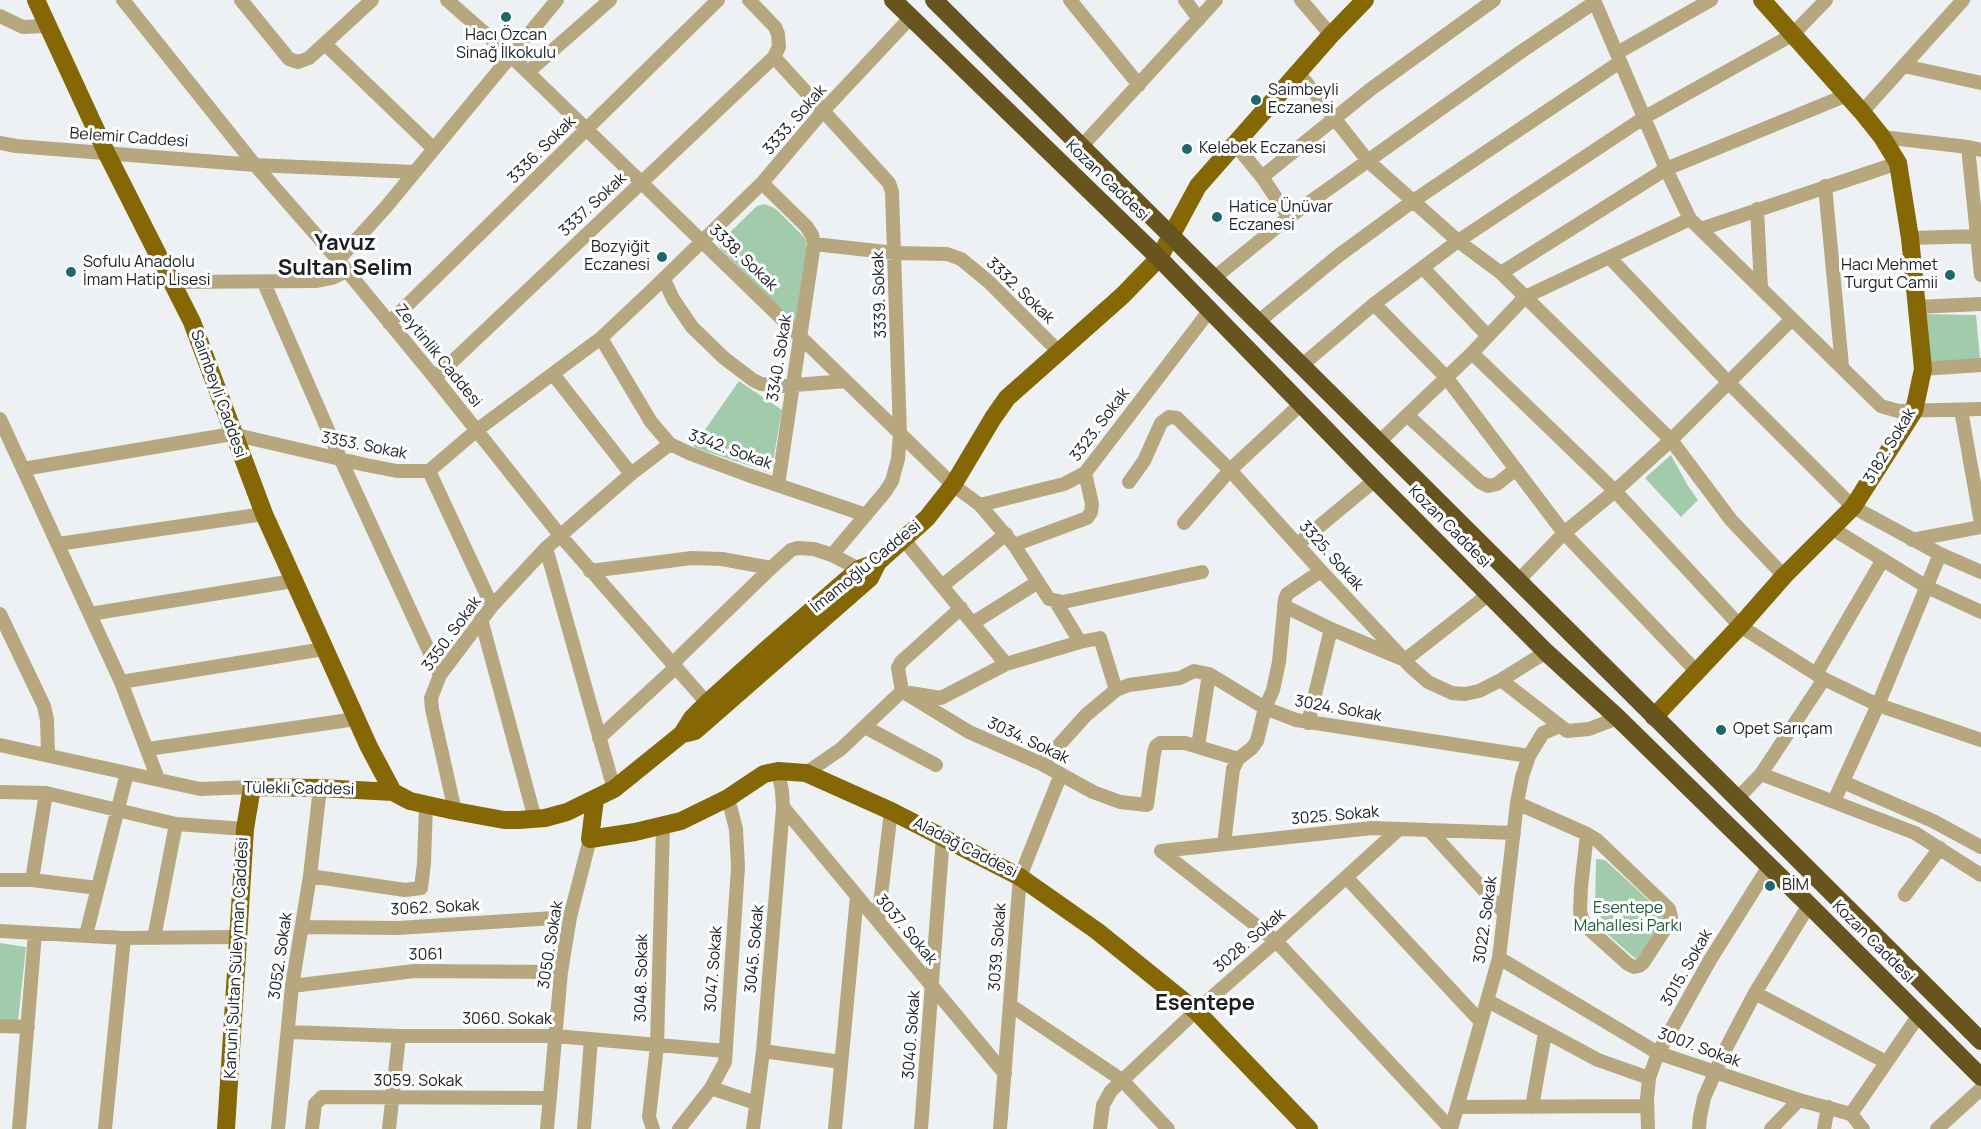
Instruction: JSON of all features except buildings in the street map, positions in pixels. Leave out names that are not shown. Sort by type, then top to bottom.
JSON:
[{"type":"highway","name":"Kozan Caddesi","points":[[893,0],[1159,258],[1546,652],[1618,718],[1981,1077]]},
{"type":"highway","name":"Kozan Caddesi","points":[[934,0],[1981,1041]]},
{"type":"main road","name":"Saimbeyli Caddesi","points":[[36,0],[107,154],[192,322],[232,434],[264,514],[356,719],[393,792]]},
{"type":"main road","name":"İmamoğlu Caddesi","points":[[595,799],[614,789],[682,734],[692,718],[707,703],[859,569],[878,562],[927,518],[953,485],[1007,398],[1122,296],[1159,258],[1198,186],[1331,35],[1365,0]]},
{"type":"main road","name":"3182. Sokak","points":[[1654,717],[1784,576],[1853,507],[1914,411],[1923,369],[1910,238],[1898,163],[1882,137],[1862,112],[1762,0]]},
{"type":"main road","points":[[682,734],[695,731],[870,578],[878,562]]},
{"type":"main road","name":"Aladağ Caddesi","points":[[590,839],[681,821],[728,798],[764,774],[778,771],[806,773],[944,836],[1020,877],[1097,931],[1196,1011],[1304,1127]]},
{"type":"main road","name":"Tülekli Caddesi","points":[[252,787],[393,792],[410,801],[455,812],[504,820],[535,819],[567,812],[595,799]]},
{"type":"main road","name":"Kanuni Sultan Süleyman Caddesi","points":[[226,1129],[245,829],[252,787]]},
{"type":"main road","points":[[590,839],[595,799]]},
{"type":"street","name":"Zeytinlik Caddesi","points":[[123,0],[255,165],[338,260],[435,378],[559,534],[707,703]]},
{"type":"street","points":[[241,0],[289,59],[294,62],[309,58],[369,1]]},
{"type":"street","name":"3338. Sokak","points":[[447,0],[528,72],[953,485],[980,505],[1010,539],[1049,599],[1056,602],[1080,642]]},
{"type":"street","points":[[338,260],[373,223],[557,0]]},
{"type":"street","points":[[528,72],[610,0]]},
{"type":"street","name":"3336. Sokak","points":[[389,323],[718,0]]},
{"type":"street","points":[[750,0],[778,34],[779,47],[774,57]]},
{"type":"street","points":[[1070,0],[1139,85]]},
{"type":"street","points":[[1185,0],[1199,19]]},
{"type":"street","points":[[1081,147],[1216,0]]},
{"type":"street","points":[[1301,0],[1331,35]]},
{"type":"street","points":[[1262,177],[1371,89],[1493,0]]},
{"type":"street","points":[[1258,322],[1338,256],[1413,201],[1619,58],[1711,0]]},
{"type":"street","points":[[1301,366],[1374,304],[1458,241],[1645,117],[1792,35],[1826,0]]},
{"type":"street","points":[[1862,112],[1963,0]]},
{"type":"street","points":[[1214,278],[1289,217],[1594,1],[1666,169],[1696,224],[1881,406],[1898,411],[1981,409]]},
{"type":"street","points":[[0,16],[23,27],[47,26]]},
{"type":"street","name":"3333. Sokak","points":[[477,430],[601,338],[664,279],[762,183],[823,111],[911,17]]},
{"type":"street","points":[[325,44],[433,148]]},
{"type":"street","name":"3339. Sokak","points":[[774,57],[889,183],[892,192],[896,253],[900,434],[898,459],[892,481],[885,492],[832,555]]},
{"type":"street","name":"3337. Sokak","points":[[435,378],[774,57]]},
{"type":"street","points":[[1904,66],[1981,83]]},
{"type":"street","points":[[1298,72],[1368,161],[1458,241],[1501,273],[1671,440],[1731,520],[1784,576]]},
{"type":"street","points":[[1501,273],[1666,169],[1847,95]]},
{"type":"street","points":[[1882,137],[1975,149],[1981,275]]},
{"type":"street","name":"Belemir Caddesi","points":[[0,144],[255,165],[415,172]]},
{"type":"street","points":[[1235,144],[1262,177],[1289,217]]},
{"type":"street","points":[[1379,442],[1472,353],[1525,297],[1610,258],[1696,224],[1757,209],[1898,163]]},
{"type":"street","points":[[762,183],[806,226],[812,235],[814,244]]},
{"type":"street","points":[[1825,186],[1842,366]]},
{"type":"street","points":[[1757,209],[1761,288]]},
{"type":"street","points":[[1910,238],[1980,236]]},
{"type":"street","name":"3332. Sokak","points":[[814,244],[896,253],[947,254],[961,259],[989,282],[1058,351]]},
{"type":"street","name":"3340. Sokak","points":[[778,486],[814,244]]},
{"type":"street","points":[[1610,258],[1729,383],[1853,507],[1912,540],[1981,572]]},
{"type":"street","points":[[1423,268],[1487,335]]},
{"type":"street","points":[[172,282],[317,281],[332,278],[347,271]]},
{"type":"street","points":[[664,279],[687,322],[742,373],[761,384],[793,385],[846,381]]},
{"type":"street","points":[[264,283],[341,460],[440,675]]},
{"type":"street","points":[[1374,304],[1446,377],[1564,533],[1697,672]]},
{"type":"street","points":[[1916,307],[1981,304]]},
{"type":"street","name":"3323. Sokak","points":[[980,505],[1064,484],[1085,473],[1210,310]]},
{"type":"street","points":[[1518,581],[1564,533],[1671,440],[1792,319]]},
{"type":"street","name":"3342. Sokak","points":[[601,338],[651,422],[670,444],[778,486],[866,515]]},
{"type":"street","points":[[1472,353],[1615,491],[1740,626],[1820,677],[1878,705],[1979,734]]},
{"type":"street","points":[[1923,369],[1981,365]]},
{"type":"street","points":[[553,374],[631,474]]},
{"type":"street","points":[[1184,523],[1230,470],[1301,404]]},
{"type":"street","points":[[1912,540],[1981,525],[1961,410]]},
{"type":"street","points":[[1407,415],[1480,482],[1488,486],[1497,484],[1516,469]]},
{"type":"street","name":"3325. Sokak","points":[[1129,482],[1144,461],[1161,423],[1169,417],[1177,418],[1230,470],[1321,571],[1428,682],[1452,693],[1465,694],[1479,691],[1546,652]]},
{"type":"street","points":[[2,429],[23,469],[121,682],[158,779]]},
{"type":"street","points":[[477,430],[429,471],[492,606]]},
{"type":"street","points":[[23,469],[232,434]]},
{"type":"street","name":"3353. Sokak","points":[[232,434],[397,471],[429,471]]},
{"type":"street","name":"3350. Sokak","points":[[455,812],[432,709],[431,698],[440,675],[492,606],[559,534],[670,444]]},
{"type":"street","points":[[942,586],[1010,539],[1087,518],[1092,504],[1085,473]]},
{"type":"street","points":[[1298,544],[1375,480]]},
{"type":"street","points":[[58,544],[264,514]]},
{"type":"street","points":[[1833,529],[1926,587],[1981,612]]},
{"type":"street","points":[[904,540],[1006,664]]},
{"type":"street","points":[[546,548],[614,789]]},
{"type":"street","points":[[599,738],[791,550],[814,549],[832,555],[859,569]]},
{"type":"street","points":[[1834,801],[1878,705],[1940,554]]},
{"type":"street","points":[[590,571],[692,558],[771,568]]},
{"type":"street","points":[[1737,799],[1761,774],[1820,677],[1882,561]]},
{"type":"street","points":[[1224,844],[1231,778],[1238,759],[1257,741],[1265,708],[1273,690],[1287,594],[1321,571]]},
{"type":"street","points":[[1056,602],[1203,572]]},
{"type":"street","points":[[90,614],[293,581]]},
{"type":"street","points":[[973,623],[1038,582]]},
{"type":"street","points":[[1284,606],[1331,629],[1405,660],[1489,594]]},
{"type":"street","points":[[902,691],[898,668],[901,662],[961,608]]},
{"type":"street","points":[[0,614],[44,706],[47,720],[48,754]]},
{"type":"street","points":[[481,620],[535,819]]},
{"type":"street","points":[[1308,723],[1331,629]]},
{"type":"street","points":[[902,691],[941,698],[1006,664],[1100,638],[1116,690]]},
{"type":"street","points":[[121,682],[324,649]]},
{"type":"street","points":[[1042,764],[1086,716],[1116,690],[1129,685],[1180,678],[1194,671],[1209,674],[1198,746],[1238,759]]},
{"type":"street","name":"3024. Sokak","points":[[1209,674],[1265,708],[1308,723],[1528,756]]},
{"type":"street","points":[[1501,680],[1567,731],[1589,729],[1618,718]]},
{"type":"street","points":[[806,773],[841,749],[902,691]]},
{"type":"street","name":"3034. Sokak","points":[[902,691],[969,732],[1042,764],[1107,798],[1147,805],[1156,746],[1166,742],[1198,746]]},
{"type":"street","points":[[148,750],[356,719]]},
{"type":"street","name":"3022. Sokak","points":[[1451,1129],[1499,958],[1517,803],[1528,756],[1543,733],[1560,726]]},
{"type":"street","points":[[865,727],[936,765]]},
{"type":"street","name":"Tülekli Caddesi","points":[[0,744],[209,790],[252,787]]},
{"type":"street","name":"3045. Sokak","points":[[753,1129],[763,1051],[783,807],[778,771]]},
{"type":"street","points":[[86,935],[127,773]]},
{"type":"street","name":"3039. Sokak","points":[[1000,1129],[1020,877],[1061,774]]},
{"type":"street","points":[[1761,774],[1915,833],[1981,874]]},
{"type":"street","points":[[1843,782],[1933,821],[1981,847]]},
{"type":"street","name":"3052. Sokak","points":[[278,1129],[292,986],[310,876],[320,788]]},
{"type":"street","points":[[0,792],[46,793],[177,824],[245,829]]},
{"type":"street","points":[[32,880],[46,793]]},
{"type":"street","name":"3047. Sokak","points":[[679,1129],[711,1088],[721,1071],[726,1051],[738,867],[736,829],[728,798]]},
{"type":"street","points":[[1517,803],[1587,834],[1597,840],[1669,909],[1671,913],[1669,922],[1639,966],[1634,967],[1628,964],[1583,921],[1580,912],[1581,888],[1587,834]]},
{"type":"street","name":"3062. Sokak","points":[[310,876],[405,890],[421,888],[426,805]]},
{"type":"street","name":"3037. Sokak","points":[[783,807],[1005,1074]]},
{"type":"street","points":[[878,921],[891,811]]},
{"type":"street","points":[[154,938],[177,824]]},
{"type":"street","name":"3048. Sokak","points":[[653,1129],[649,1117],[657,1046],[663,826]]},
{"type":"street","name":"3025. Sokak","points":[[1276,941],[1161,851],[1351,830],[1400,829],[1514,833]]},
{"type":"street","name":"3028. Sokak","points":[[1100,1129],[1103,1105],[1111,1091],[1122,1080],[1400,829]]},
{"type":"street","points":[[1429,830],[1504,912]]},
{"type":"street","name":"3040. Sokak","points":[[921,1129],[944,836]]},
{"type":"street","name":"3050. Sokak","points":[[547,1129],[561,972],[570,917],[590,839]]},
{"type":"street","points":[[1905,895],[1940,848]]},
{"type":"street","name":"3015. Sokak","points":[[1648,1129],[1649,1078],[1658,1053],[1710,960],[1769,866]]},
{"type":"street","points":[[1346,877],[1481,1022]]},
{"type":"street","points":[[0,880],[32,880],[98,888]]},
{"type":"street","points":[[835,1129],[856,896]]},
{"type":"street","points":[[1700,1129],[1704,1098],[1714,1073],[1755,993],[1809,905]]},
{"type":"street","name":"3062. Sokak","points":[[302,927],[398,928],[570,917]]},
{"type":"street","points":[[0,931],[124,938],[237,937]]},
{"type":"street","points":[[19,1129],[35,933]]},
{"type":"street","points":[[105,1129],[124,938]]},
{"type":"street","points":[[1276,941],[1451,1129]]},
{"type":"street","name":"3007. Sokak","points":[[1499,958],[1658,1053],[1799,1100],[1851,1114]]},
{"type":"street","name":"3061","points":[[292,986],[414,971],[561,972]]},
{"type":"street","points":[[1755,993],[1886,1062]]},
{"type":"street","points":[[1488,1001],[1545,1034],[1598,1060],[1649,1078]]},
{"type":"street","points":[[1010,1005],[1122,1080],[1168,1129]]},
{"type":"street","points":[[1863,1129],[1851,1114],[1919,1016]]},
{"type":"street","points":[[0,1026],[28,1028]]},
{"type":"street","name":"3060. Sokak","points":[[288,1032],[399,1036],[556,1036],[726,1051]]},
{"type":"street","points":[[1533,1107],[1545,1034]]},
{"type":"street","points":[[389,1129],[399,1036]]},
{"type":"street","points":[[584,1129],[591,1039]]},
{"type":"street","points":[[763,1051],[841,1062]]},
{"type":"street","points":[[711,1088],[756,1103]]},
{"type":"street","points":[[1936,1129],[1981,1089]]},
{"type":"street","name":"3059. Sokak","points":[[312,1129],[315,1104],[322,1097],[550,1098]]},
{"type":"street","points":[[1771,1129],[1799,1100]]},
{"type":"street","points":[[1458,1107],[1647,1107]]},
{"type":"street","points":[[1824,1129],[1828,1107]]},
{"type":"green space","points":[[765,204],[776,209],[805,238],[807,247],[801,330],[720,248],[719,243],[757,206]]},
{"type":"green space","points":[[1924,314],[1976,315],[1980,358],[1976,362],[1929,363]]},
{"type":"green space","points":[[739,381],[782,410],[771,473],[693,447]]},
{"type":"green space","points":[[1671,455],[1698,500],[1681,517],[1645,478]]},
{"type":"green space","name":"Esentepe Mahallesi Parkı","points":[[1596,859],[1605,860],[1667,917],[1637,960],[1597,925],[1595,916]]},
{"type":"green space","points":[[0,943],[26,947],[18,1021],[0,1019]]},
{"type":"place","name":"Hacı Özcan Sinağ İlkokulu","points":[[506,17]]},
{"type":"place","name":"Saimbeyli Eczanesi","points":[[1256,100]]},
{"type":"place","name":"Kelebek Eczanesi","points":[[1187,149]]},
{"type":"place","name":"Hatice Ünüvar Eczanesi","points":[[1217,217]]},
{"type":"place","name":"Bozyiğit Eczanesi","points":[[662,257]]},
{"type":"place","name":"Sofulu Anadolu İmam Hatip Lisesi","points":[[71,272]]},
{"type":"place","name":"Hacı Mehmet Turgut Camii","points":[[1950,275]]},
{"type":"place","name":"Opet Sarıçam","points":[[1721,730]]},
{"type":"place","name":"BİM","points":[[1770,886]]},
{"type":"district","name":"Yavuz Sultan Selim","points":[[345,256]]},
{"type":"district","name":"Esentepe","points":[[1205,1004]]}]
